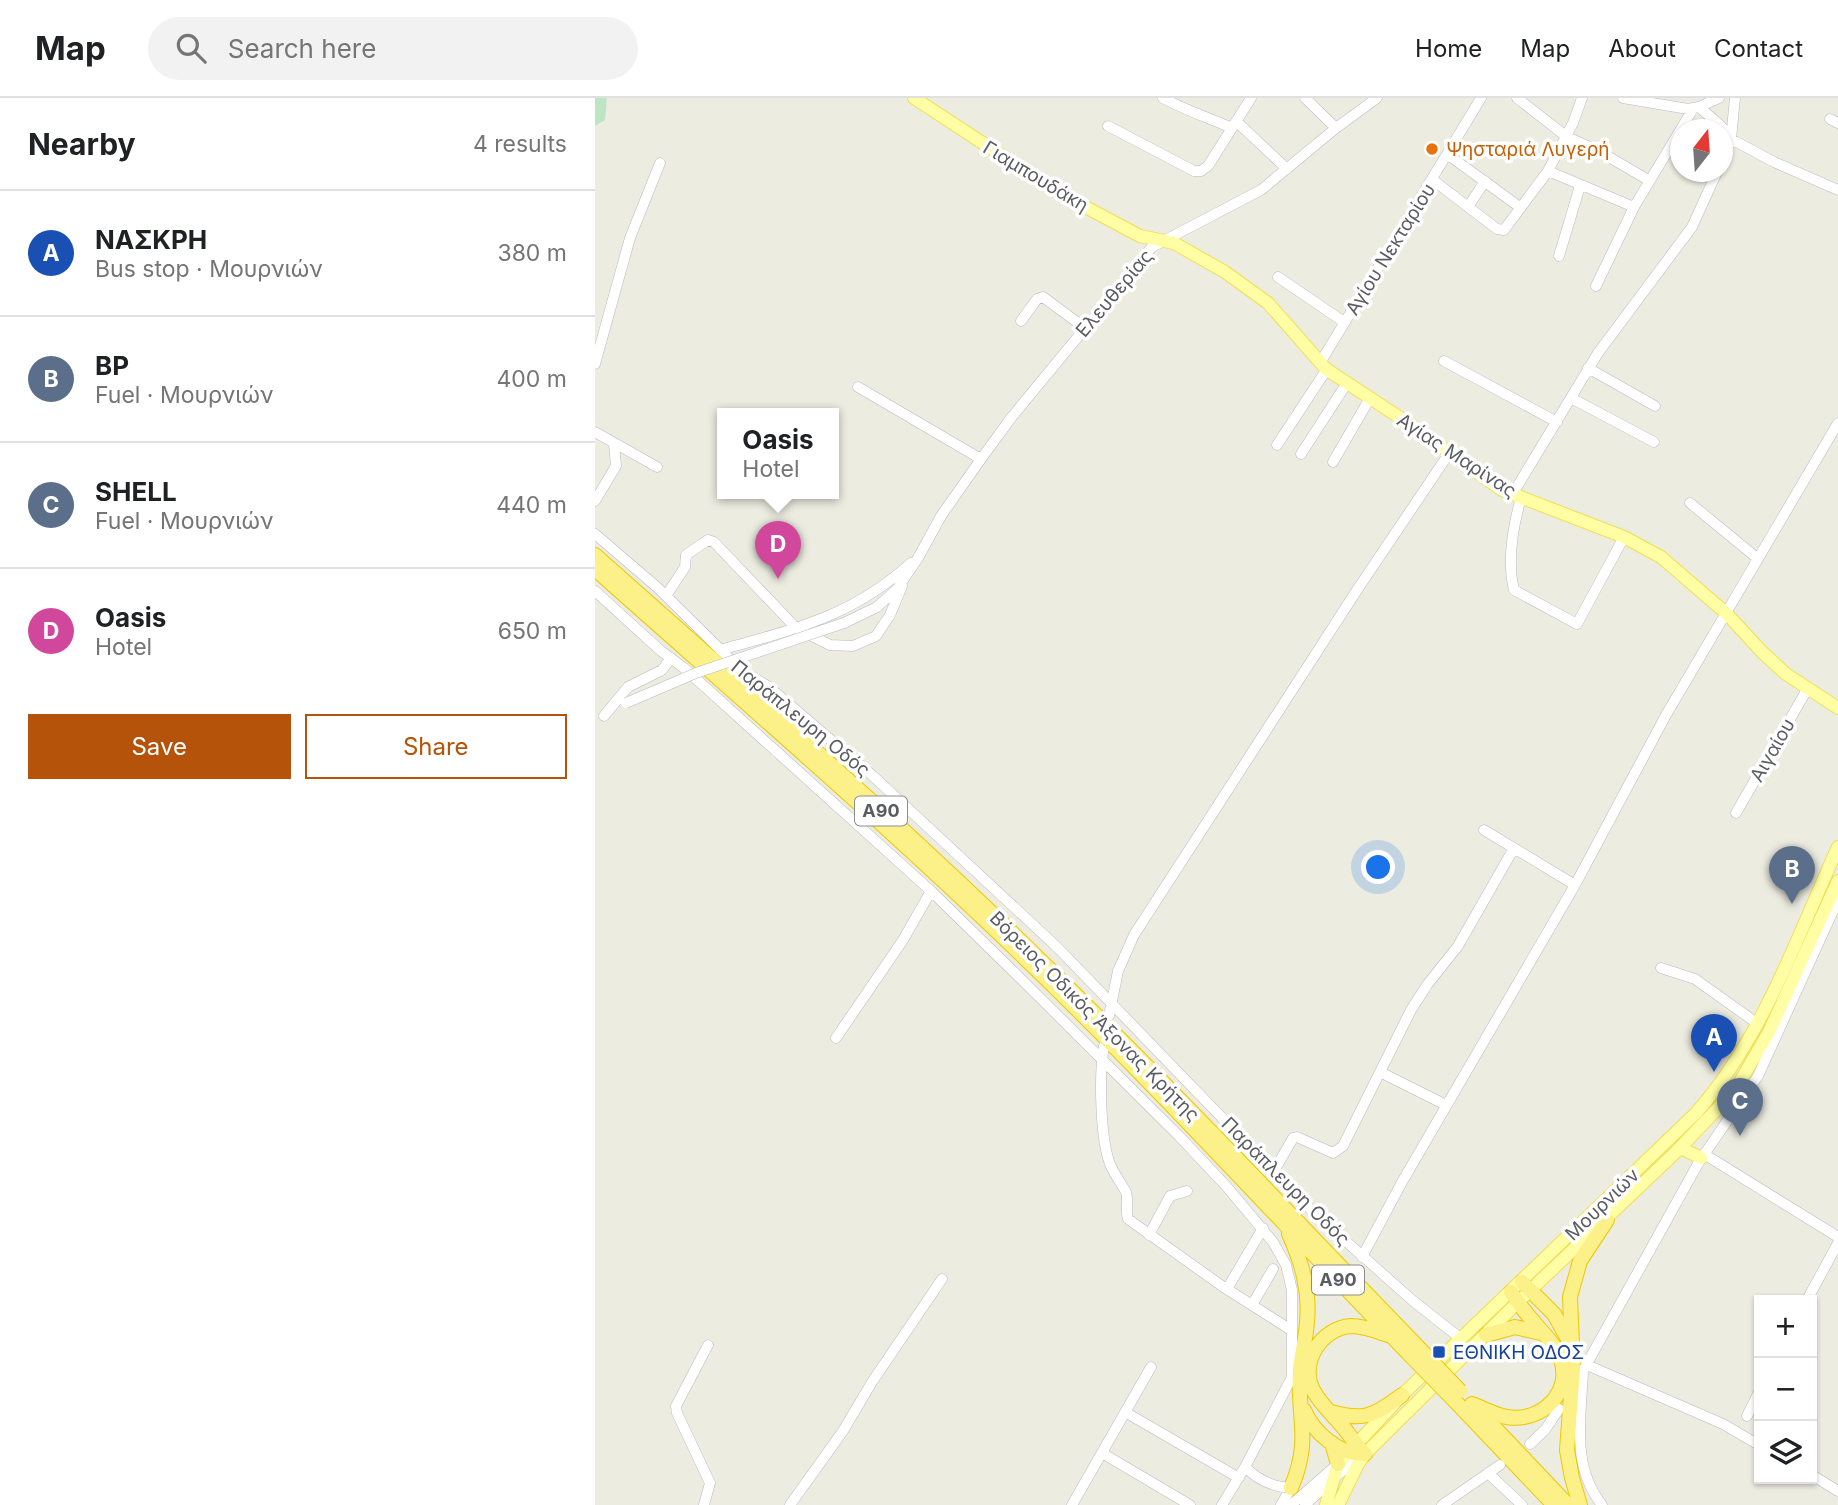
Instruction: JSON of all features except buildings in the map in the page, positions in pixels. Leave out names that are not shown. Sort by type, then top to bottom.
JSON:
[{"type":"highway","name":"Βόρειος Οδικός Άξονας Κρήτης","points":[[595,555],[936,860],[1041,960],[1158,1076],[1457,1396],[1554,1505]]},
{"type":"highway","name":"Βόρειος Οδικός Άξονας Κρήτης","points":[[595,569],[967,904],[1150,1083],[1393,1337],[1414,1351]]},
{"type":"highway","points":[[1580,1505],[1571,1478],[1567,1450],[1573,1368],[1570,1297],[1575,1272],[1585,1250],[1607,1220]]},
{"type":"highway","points":[[1284,1223],[1307,1281],[1307,1322],[1300,1370],[1303,1449],[1291,1488]]},
{"type":"highway","points":[[1472,1404],[1508,1417],[1529,1417],[1547,1409],[1560,1390],[1564,1372],[1560,1355],[1520,1292]]},
{"type":"highway","points":[[1520,1292],[1558,1321],[1572,1350]]},
{"type":"highway","points":[[1357,1451],[1312,1389],[1309,1376],[1311,1358],[1318,1343],[1329,1333],[1351,1326],[1393,1337]]},
{"type":"highway","points":[[1486,1335],[1522,1327],[1545,1334]]},
{"type":"highway","points":[[1331,1412],[1351,1417],[1369,1417],[1402,1395]]},
{"type":"highway","name":"Βόρειος Οδικός Άξονας Κρήτης","points":[[1457,1396],[1472,1404],[1568,1505]]},
{"type":"highway","points":[[1302,1406],[1311,1423],[1332,1443],[1357,1451]]},
{"type":"highway","points":[[1332,1443],[1337,1470]]},
{"type":"main road","name":"Γιαμπουδάκη","points":[[914,98],[1076,202],[1140,236],[1165,240]]},
{"type":"main road","name":"Αγίας Μαρίνας","points":[[1165,240],[1182,247],[1258,295],[1323,366],[1516,496],[1624,537],[1661,557],[1727,614],[1786,674],[1835,704]]},
{"type":"main road","name":"Μουρνιών","points":[[1337,1470],[1357,1451],[1402,1395],[1460,1338],[1520,1292],[1695,1114],[1728,1075],[1758,1024],[1838,847]]},
{"type":"main road","points":[[1338,1505],[1352,1475],[1357,1451],[1486,1335],[1520,1292],[1607,1220],[1723,1103],[1756,1056],[1786,999],[1838,881]]},
{"type":"main road","points":[[1681,1147],[1703,1156]]},
{"type":"main road","points":[[1326,1505],[1337,1470]]},
{"type":"street","points":[[1163,98],[1187,111],[1234,125],[1287,169]]},
{"type":"street","points":[[1108,126],[1198,172],[1208,166],[1251,98]]},
{"type":"street","points":[[1305,98],[1336,128]]},
{"type":"street","name":"Ελευθερίας","points":[[905,579],[941,516],[981,459],[1152,247],[1268,185],[1336,128],[1377,98]]},
{"type":"street","name":"Αγίου Νεκταρίου","points":[[1276,445],[1323,366],[1344,323],[1481,98]]},
{"type":"street","points":[[1517,98],[1567,137],[1597,150],[1650,181]]},
{"type":"street","points":[[1433,180],[1500,230],[1507,228],[1548,172],[1567,137],[1582,98]]},
{"type":"street","points":[[1623,98],[1694,106],[1719,98]]},
{"type":"street","points":[[1733,119],[1735,98]]},
{"type":"street","points":[[1694,106],[1712,119]]},
{"type":"street","points":[[1596,286],[1635,207],[1694,106]]},
{"type":"street","points":[[1733,140],[1774,162],[1837,188]]},
{"type":"street","points":[[1447,154],[1521,208]]},
{"type":"street","points":[[595,364],[630,237],[660,163]]},
{"type":"street","points":[[1548,172],[1635,207]]},
{"type":"street","points":[[1468,207],[1486,181]]},
{"type":"street","points":[[1624,537],[1577,624],[1514,590],[1511,559],[1516,496],[1588,368],[1692,227],[1712,182]]},
{"type":"street","points":[[1559,256],[1580,186]]},
{"type":"street","points":[[1278,277],[1344,323]]},
{"type":"street","points":[[1021,321],[1037,299],[1043,298],[1084,328]]},
{"type":"street","points":[[1444,361],[1557,422]]},
{"type":"street","points":[[1588,368],[1655,406]]},
{"type":"street","points":[[1301,454],[1347,383]]},
{"type":"street","points":[[858,387],[981,459]]},
{"type":"street","points":[[1333,462],[1370,398]]},
{"type":"street","points":[[1571,398],[1654,442]]},
{"type":"street","points":[[1362,1257],[1446,1105],[1575,885],[1666,715],[1838,423]]},
{"type":"street","points":[[595,432],[657,467]]},
{"type":"street","points":[[595,500],[616,466],[614,444]]},
{"type":"street","points":[[1109,1016],[1118,971],[1134,935],[1357,590],[1450,452]]},
{"type":"street","points":[[1690,503],[1757,558]]},
{"type":"street","name":"Παράπλευρη Οδός","points":[[595,534],[666,596],[740,669],[769,687],[873,776],[1058,948],[1313,1212],[1362,1257],[1460,1338]]},
{"type":"street","points":[[666,596],[685,567],[686,555],[708,540],[713,542],[796,628],[830,645],[853,646],[869,640],[882,629],[905,579]]},
{"type":"street","points":[[720,650],[841,612],[869,597],[918,557]]},
{"type":"street","points":[[599,719],[626,703],[696,673],[844,623],[877,607],[905,579]]},
{"type":"street","name":"Παράπλευρη Οδός","points":[[595,591],[684,667],[931,891],[1179,1136],[1263,1228],[1282,1256],[1290,1277],[1294,1371],[1245,1467],[1222,1505]]},
{"type":"street","points":[[599,719],[628,687],[662,670],[671,658]]},
{"type":"street","name":"Αιγαίου","points":[[1736,813],[1808,688]]},
{"type":"street","points":[[1484,830],[1575,885]]},
{"type":"street","points":[[1274,1171],[1291,1140],[1297,1136],[1328,1152],[1338,1151],[1349,1138],[1419,998],[1458,946],[1514,849]]},
{"type":"street","points":[[836,1038],[903,940],[931,891]]},
{"type":"street","points":[[1602,1505],[1592,1493],[1581,1463],[1579,1441],[1583,1371],[1703,1156],[1758,1076],[1838,900]]},
{"type":"street","points":[[1661,968],[1695,979],[1758,1024]]},
{"type":"street","points":[[1104,1046],[1101,1092],[1109,1162],[1125,1192],[1126,1216],[1227,1289],[1291,1330]]},
{"type":"street","points":[[1380,1072],[1446,1105]]},
{"type":"street","points":[[1703,1156],[1838,1237]]},
{"type":"street","points":[[1149,1235],[1170,1196],[1187,1191]]},
{"type":"street","points":[[1227,1289],[1263,1228]]},
{"type":"street","points":[[1810,1295],[1838,1243]]},
{"type":"street","points":[[1252,1305],[1273,1269]]},
{"type":"street","points":[[790,1505],[843,1431],[872,1382],[942,1279]]},
{"type":"street","points":[[704,1505],[710,1483],[676,1406],[708,1345]]},
{"type":"street","points":[[1072,1505],[1151,1367]]},
{"type":"street","points":[[1583,1371],[1723,1424],[1754,1442]]},
{"type":"street","points":[[1747,1416],[1754,1402]]},
{"type":"street","points":[[1530,1444],[1545,1430],[1559,1409]]},
{"type":"street","points":[[1125,1412],[1239,1478]]},
{"type":"street","points":[[1102,1452],[1190,1505]]},
{"type":"street","points":[[1442,1505],[1500,1465]]},
{"type":"street","points":[[1245,1467],[1262,1480],[1291,1488],[1281,1505]]},
{"type":"street","name":"Μουρνιών","points":[[1291,1505],[1337,1470]]},
{"type":"street","name":"Μουρνιών","points":[[1305,1505],[1337,1470]]},
{"type":"street","points":[[1488,1473],[1522,1505]]},
{"type":"street","points":[[1817,1478],[1838,1492]]},
{"type":"green space","points":[[595,98],[607,98],[605,120],[595,126]]},
{"type":"place","name":"Ψησταριά Λυγερή","points":[[1432,149]]},
{"type":"place","name":"Oasis","points":[[778,579]]},
{"type":"place","name":"BP","points":[[1792,904]]},
{"type":"place","name":"ΝΑΣΚΡΗ","points":[[1714,1072]]},
{"type":"place","name":"SHELL","points":[[1740,1136]]},
{"type":"place","name":"ΕΘΝΙΚΗ ΟΔΟΣ","points":[[1439,1352]]}]
